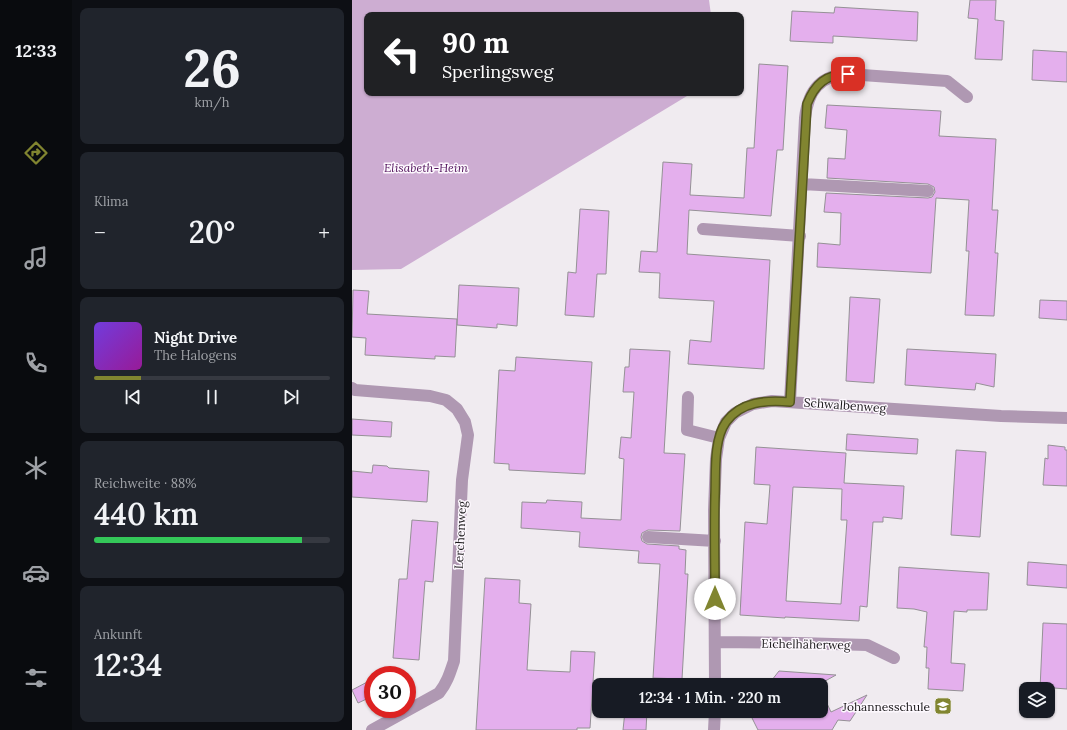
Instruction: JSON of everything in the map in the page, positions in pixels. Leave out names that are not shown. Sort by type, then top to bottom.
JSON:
[{"type":"street","points":[[790,402],[807,104],[811,94],[826,78],[838,74],[848,74],[947,81],[967,98]]},
{"type":"street","points":[[802,184],[928,191]]},
{"type":"street","points":[[703,229],[800,236]]},
{"type":"street","name":"Lerchenweg","points":[[352,388],[355,390],[430,396],[446,400],[457,409],[465,422],[468,435],[462,480],[454,661],[446,685],[439,693],[372,730]]},
{"type":"street","points":[[688,397],[687,430],[719,438]]},
{"type":"street","name":"Schwalbenweg","points":[[715,678],[714,542],[716,460],[719,438],[726,422],[735,412],[753,404],[772,401],[1001,416],[1067,418]]},
{"type":"street","points":[[648,537],[714,542]]},
{"type":"street","name":"Eichelhäherweg","points":[[715,642],[867,645],[894,658]]},
{"type":"street","points":[[714,718],[714,730]]},
{"type":"green space","name":"Elisabeth-Heim","points":[[352,0],[709,0],[711,12],[364,12],[364,96],[687,96],[401,269],[352,270]]},
{"type":"building","points":[[970,0],[996,0],[995,20],[1004,21],[1002,60],[975,59],[978,19],[968,18]]},
{"type":"building","points":[[835,7],[918,12],[917,41],[833,36],[833,43],[790,41],[792,11],[834,13]]},
{"type":"building","points":[[1033,50],[1067,52],[1067,82],[1032,80]]},
{"type":"building","points":[[759,64],[788,66],[783,150],[777,150],[771,216],[689,210],[687,254],[770,260],[764,369],[688,364],[690,340],[711,342],[714,301],[659,298],[660,273],[639,272],[641,251],[657,252],[663,162],[692,164],[690,195],[744,198],[747,148],[754,148]]},
{"type":"building","points":[[827,105],[941,111],[939,136],[996,139],[992,210],[998,210],[995,253],[998,253],[994,316],[965,315],[969,251],[966,251],[969,200],[936,198],[931,273],[817,267],[818,243],[840,245],[841,213],[824,212],[826,193],[928,198],[932,197],[935,192],[934,187],[928,184],[827,178],[828,158],[845,159],[847,130],[825,128]]},
{"type":"building","points":[[580,209],[609,211],[606,274],[597,274],[594,317],[565,315],[568,272],[576,273]]},
{"type":"building","points":[[459,285],[519,288],[517,326],[497,324],[497,328],[457,325]]},
{"type":"building","points":[[353,290],[369,291],[367,314],[457,319],[455,357],[435,356],[435,359],[365,355],[366,338],[352,337]]},
{"type":"building","points":[[850,297],[880,299],[874,383],[846,381]]},
{"type":"building","points":[[1040,300],[1067,301],[1067,320],[1039,318]]},
{"type":"building","points":[[630,349],[670,351],[664,453],[685,454],[680,531],[648,530],[642,533],[641,537],[642,541],[647,544],[679,546],[679,549],[686,550],[685,574],[688,574],[682,678],[653,678],[660,564],[638,563],[639,551],[579,547],[580,532],[521,528],[522,502],[546,503],[547,500],[582,502],[581,518],[621,520],[624,459],[619,458],[621,437],[631,438],[634,392],[623,392],[625,367],[629,367]]},
{"type":"building","points":[[907,349],[996,354],[994,387],[976,383],[975,390],[905,385]]},
{"type":"building","points":[[516,357],[592,362],[585,474],[509,470],[509,464],[494,463],[499,370],[515,371]]},
{"type":"building","points":[[352,419],[392,422],[391,437],[352,435]]},
{"type":"building","points":[[847,434],[918,439],[917,454],[846,450]]},
{"type":"building","points":[[1048,445],[1065,447],[1065,450],[1067,450],[1067,486],[1043,485],[1045,458],[1048,459]]},
{"type":"building","points":[[756,447],[846,453],[844,483],[904,486],[902,519],[883,517],[883,522],[873,522],[867,607],[860,606],[859,621],[740,615],[745,522],[767,524],[770,485],[754,484]],"holes":[[[793,487],[842,489],[841,520],[847,520],[841,604],[786,601]]]},
{"type":"building","points":[[956,450],[986,452],[980,537],[951,535]]},
{"type":"building","points":[[373,465],[387,466],[389,468],[429,471],[427,502],[352,497],[352,471],[372,473]]},
{"type":"building","points":[[412,520],[438,522],[433,582],[425,581],[419,660],[393,658],[399,579],[407,579]]},
{"type":"building","points":[[1028,562],[1067,565],[1067,588],[1027,585]]},
{"type":"building","points":[[899,567],[989,573],[987,610],[967,610],[967,612],[954,611],[951,663],[965,664],[963,691],[928,689],[929,668],[926,668],[927,647],[924,647],[927,612],[914,609],[897,608]]},
{"type":"building","points":[[485,578],[520,580],[519,603],[531,604],[527,670],[570,672],[571,651],[595,652],[593,678],[592,678],[590,728],[577,728],[577,730],[476,730]]},
{"type":"building","points":[[1043,623],[1067,624],[1067,689],[1055,688],[1055,682],[1040,682]]},
{"type":"building","points":[[779,671],[836,675],[828,679],[828,678],[774,678]]},
{"type":"building","points":[[364,684],[364,700],[358,703],[352,690]]},
{"type":"building","points":[[867,695],[850,721],[838,720],[832,730],[758,730],[752,718],[828,718],[828,706],[831,712]]},
{"type":"building","points":[[624,718],[647,718],[646,730],[623,730]]},
{"type":"place","name":"Johannesschule","points":[[943,706]]},
{"type":"route","points":[[715,599],[714,510],[716,460],[719,438],[726,422],[735,412],[753,404],[772,401],[790,402],[807,104],[811,94],[826,78],[838,74],[848,74]]}]
